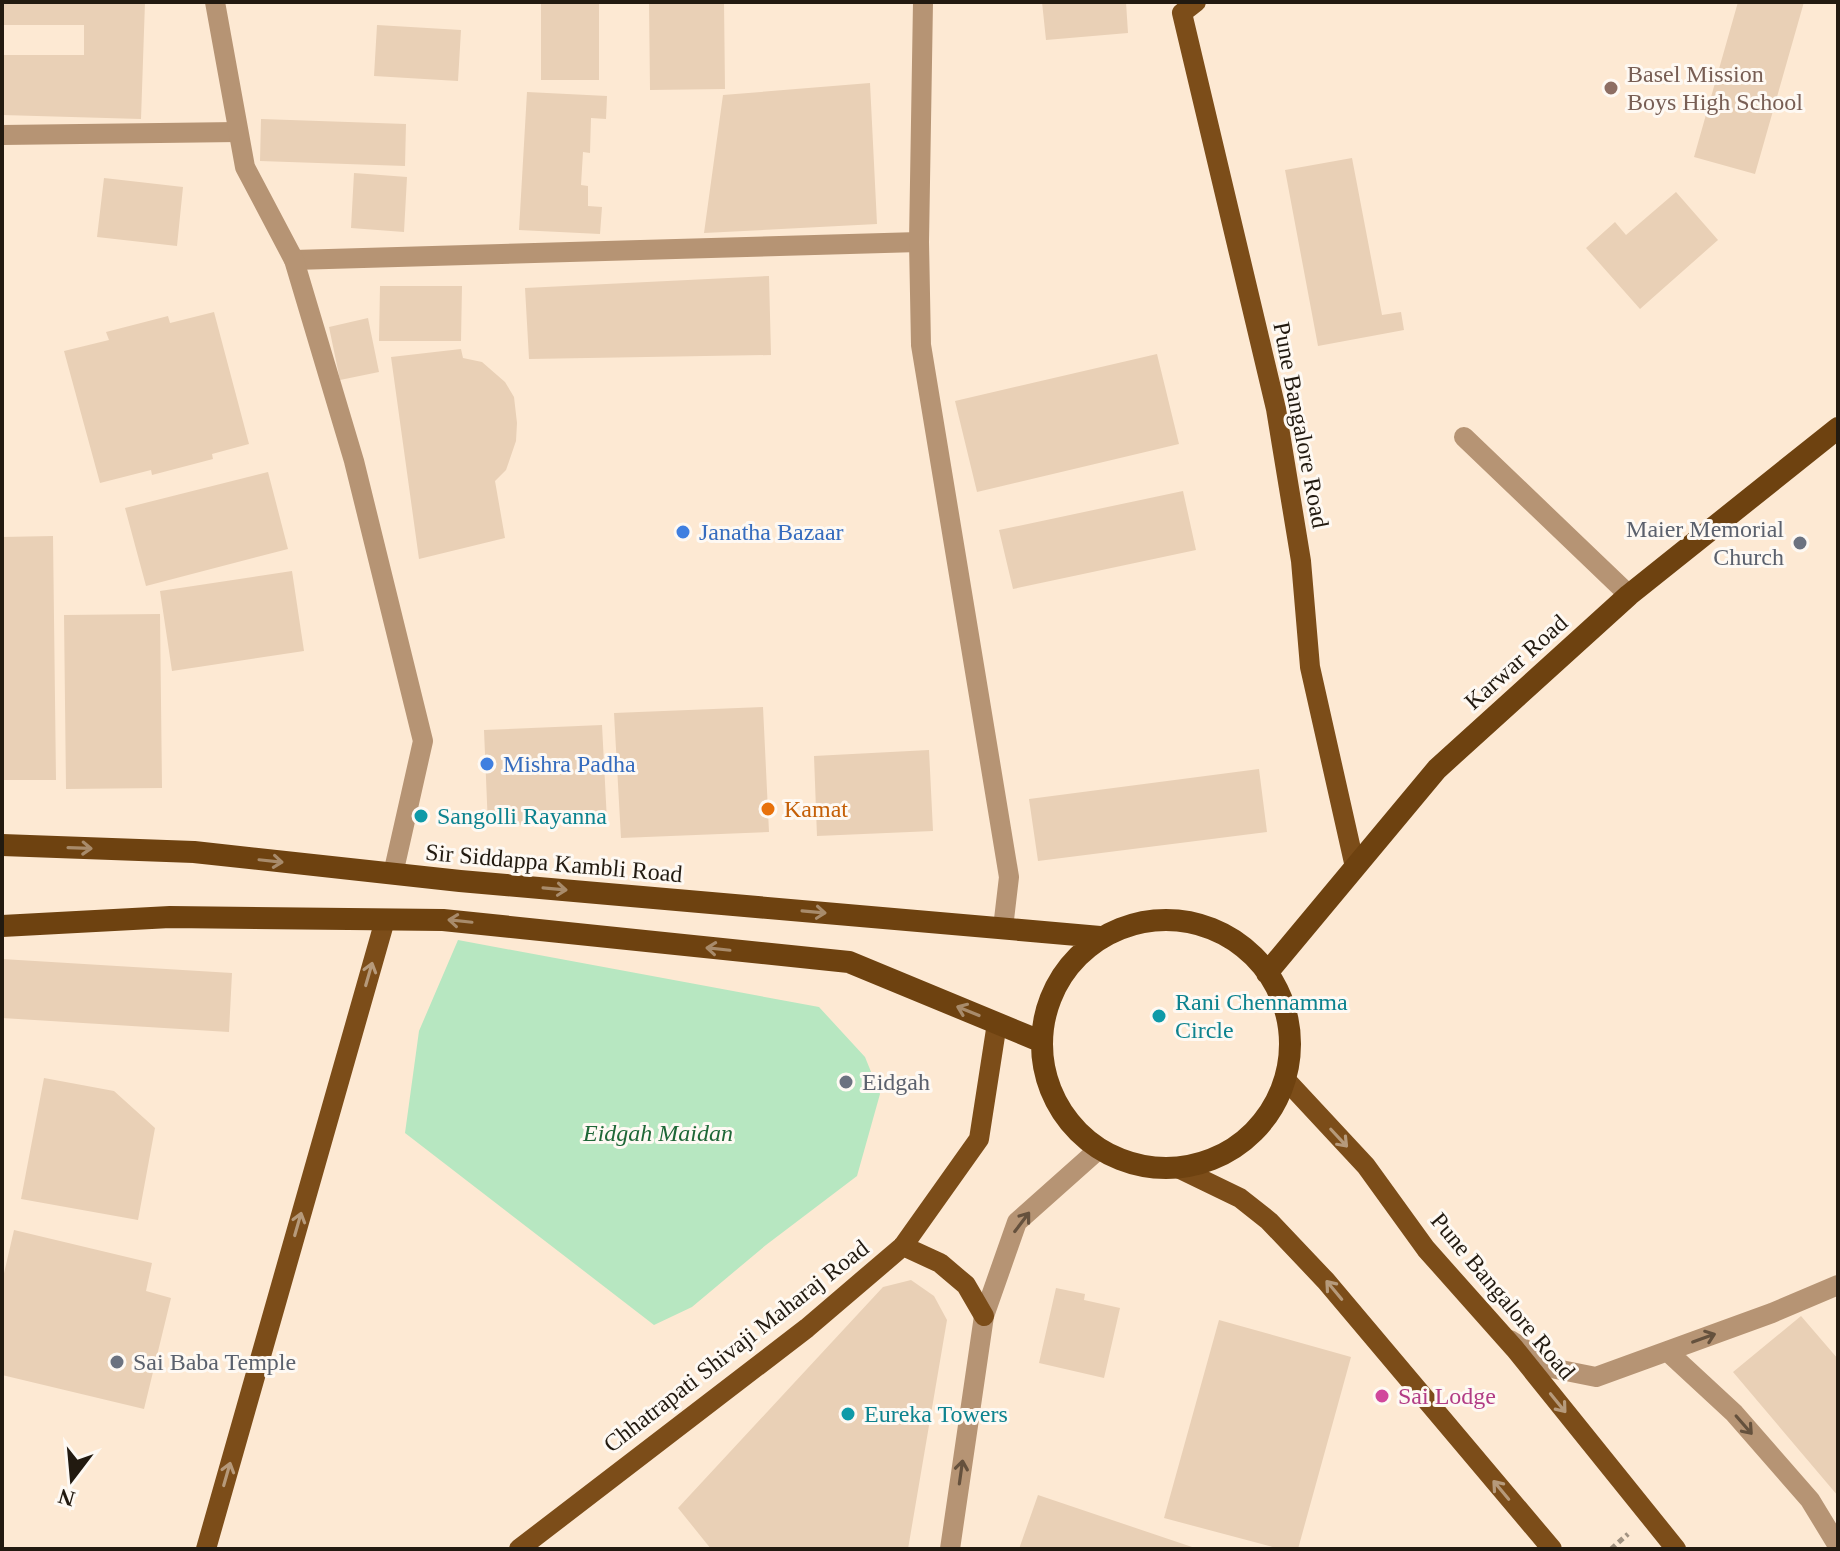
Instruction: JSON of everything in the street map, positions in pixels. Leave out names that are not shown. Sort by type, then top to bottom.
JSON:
[{"type":"highway","name":"Karwar Road","points":[[1267,973],[1437,769],[1629,595],[1838,428]]},
{"type":"highway","name":"Sir Siddappa Kambli Road","points":[[2,845],[194,852],[393,874],[1100,937]]},
{"type":"highway","points":[[2,926],[170,917],[443,920],[849,962],[1040,1041]]},
{"type":"highway","points":[[1163,919],[1210,927],[1232,938],[1257,959],[1276,985],[1288,1016],[1291,1048],[1286,1080],[1270,1114],[1245,1141],[1213,1160],[1178,1168],[1145,1168],[1115,1158],[1087,1142],[1065,1119],[1046,1082],[1040,1041],[1048,1000],[1069,964],[1100,937],[1139,922],[1163,919]]},
{"type":"main road","name":"Pune Bangalore Road","points":[[1186,6],[1276,409],[1301,561],[1310,667],[1355,867]]},
{"type":"main road","points":[[206,1549],[385,920]]},
{"type":"main road","name":"Chhatrapati Shivaji Maharaj Road","points":[[519,1549],[807,1328],[903,1246],[979,1139],[997,1023]]},
{"type":"main road","name":"Pune Bangalore Road","points":[[1286,1080],[1366,1166],[1426,1249],[1503,1336],[1676,1549]]},
{"type":"main road","points":[[1178,1168],[1240,1198],[1269,1221],[1326,1281],[1552,1549]]},
{"type":"main road","points":[[903,1246],[940,1263],[966,1285],[984,1316]]},
{"type":"street","points":[[215,2],[245,167],[294,260],[354,461],[423,741],[393,874]]},
{"type":"street","points":[[923,2],[919,242],[921,345],[1009,877],[1003,928]]},
{"type":"street","points":[[2,135],[238,132]]},
{"type":"street","points":[[294,260],[919,242]]},
{"type":"street","points":[[1464,437],[1629,595]]},
{"type":"street","points":[[950,1549],[984,1316],[1017,1222],[1099,1149]]},
{"type":"street","points":[[1503,1336],[1556,1369],[1596,1377],[1772,1313],[1838,1285]]},
{"type":"street","points":[[1667,1351],[1734,1413],[1801,1489],[1838,1546]]},
{"type":"green space","name":"Eidgah Maidan","points":[[458,940],[819,1007],[865,1057],[880,1094],[857,1176],[766,1245],[692,1307],[654,1325],[405,1133],[419,1031]]},
{"type":"building","points":[[2,2],[145,2],[141,119],[2,115],[2,55],[84,55],[84,25],[2,25]]},
{"type":"building","points":[[541,2],[599,2],[599,80],[541,80]]},
{"type":"building","points":[[649,2],[724,2],[725,89],[650,90]]},
{"type":"building","points":[[1042,2],[1126,2],[1128,33],[1046,40]]},
{"type":"building","points":[[1738,2],[1804,2],[1755,174],[1694,157]]},
{"type":"building","points":[[377,25],[461,30],[458,81],[374,76]]},
{"type":"building","points":[[870,83],[877,224],[704,233],[723,95]]},
{"type":"building","points":[[527,92],[607,96],[606,119],[591,118],[590,153],[583,152],[581,185],[588,186],[588,206],[602,207],[600,234],[519,230]]},
{"type":"building","points":[[261,119],[406,124],[405,166],[260,161]]},
{"type":"building","points":[[1352,158],[1382,315],[1401,312],[1404,330],[1318,346],[1285,170]]},
{"type":"building","points":[[354,173],[407,177],[404,232],[351,228]]},
{"type":"building","points":[[104,178],[183,187],[177,246],[97,237]]},
{"type":"building","points":[[1676,192],[1718,240],[1640,309],[1586,248],[1615,222],[1626,235]]},
{"type":"building","points":[[769,276],[771,355],[529,359],[525,288]]},
{"type":"building","points":[[380,286],[462,286],[461,341],[379,341]]},
{"type":"building","points":[[214,312],[249,444],[212,454],[213,459],[152,475],[151,470],[100,483],[64,351],[109,340],[106,332],[168,316],[170,323]]},
{"type":"building","points":[[368,318],[379,372],[340,380],[329,327]]},
{"type":"building","points":[[461,349],[463,358],[482,362],[505,382],[514,397],[516,441],[506,470],[495,481],[505,538],[419,559],[391,357]]},
{"type":"building","points":[[1157,354],[1179,444],[977,492],[955,401]]},
{"type":"building","points":[[268,472],[288,549],[146,586],[125,508]]},
{"type":"building","points":[[1183,491],[1196,550],[1013,589],[999,530]]},
{"type":"building","points":[[53,536],[56,780],[2,780],[2,537]]},
{"type":"building","points":[[292,571],[304,651],[172,671],[160,591]]},
{"type":"building","points":[[160,614],[162,788],[66,789],[64,615]]},
{"type":"building","points":[[763,707],[769,832],[621,838],[614,713]]},
{"type":"building","points":[[602,725],[607,821],[488,826],[484,730]]},
{"type":"building","points":[[929,750],[933,831],[817,836],[814,756]]},
{"type":"building","points":[[1259,769],[1267,832],[1038,861],[1029,799]]},
{"type":"building","points":[[2,959],[232,973],[229,1032],[2,1018]]},
{"type":"building","points":[[44,1078],[114,1091],[155,1128],[138,1220],[21,1199]]},
{"type":"building","points":[[14,1230],[152,1263],[146,1291],[171,1298],[144,1409],[2,1375],[2,1282]]},
{"type":"building","name":"Eureka Towers","points":[[911,1280],[934,1296],[947,1320],[908,1549],[711,1549],[678,1508],[883,1287]]},
{"type":"building","points":[[1056,1288],[1085,1294],[1084,1300],[1120,1308],[1104,1378],[1039,1363]]},
{"type":"building","points":[[1801,1316],[1838,1359],[1838,1496],[1733,1372]]},
{"type":"building","points":[[1219,1320],[1351,1357],[1298,1549],[1280,1549],[1164,1518]]},
{"type":"building","points":[[1038,1495],[1195,1548],[1195,1549],[1019,1549]]},
{"type":"place","name":"Basel Mission Boys High School","points":[[1611,88]]},
{"type":"place","name":"Janatha Bazaar","points":[[683,532]]},
{"type":"place","name":"Maier Memorial Church","points":[[1800,543]]},
{"type":"place","name":"Mishra Padha","points":[[487,764]]},
{"type":"place","name":"Kamat","points":[[768,809]]},
{"type":"place","name":"Sangolli Rayanna","points":[[421,816]]},
{"type":"place","name":"Rani Chennamma Circle","points":[[1159,1016]]},
{"type":"place","name":"Eidgah","points":[[846,1082]]},
{"type":"place","name":"Sai Baba Temple","points":[[117,1362]]},
{"type":"place","name":"Sai Lodge","points":[[1382,1396]]},
{"type":"place","name":"Eureka Towers","points":[[848,1414]]}]
